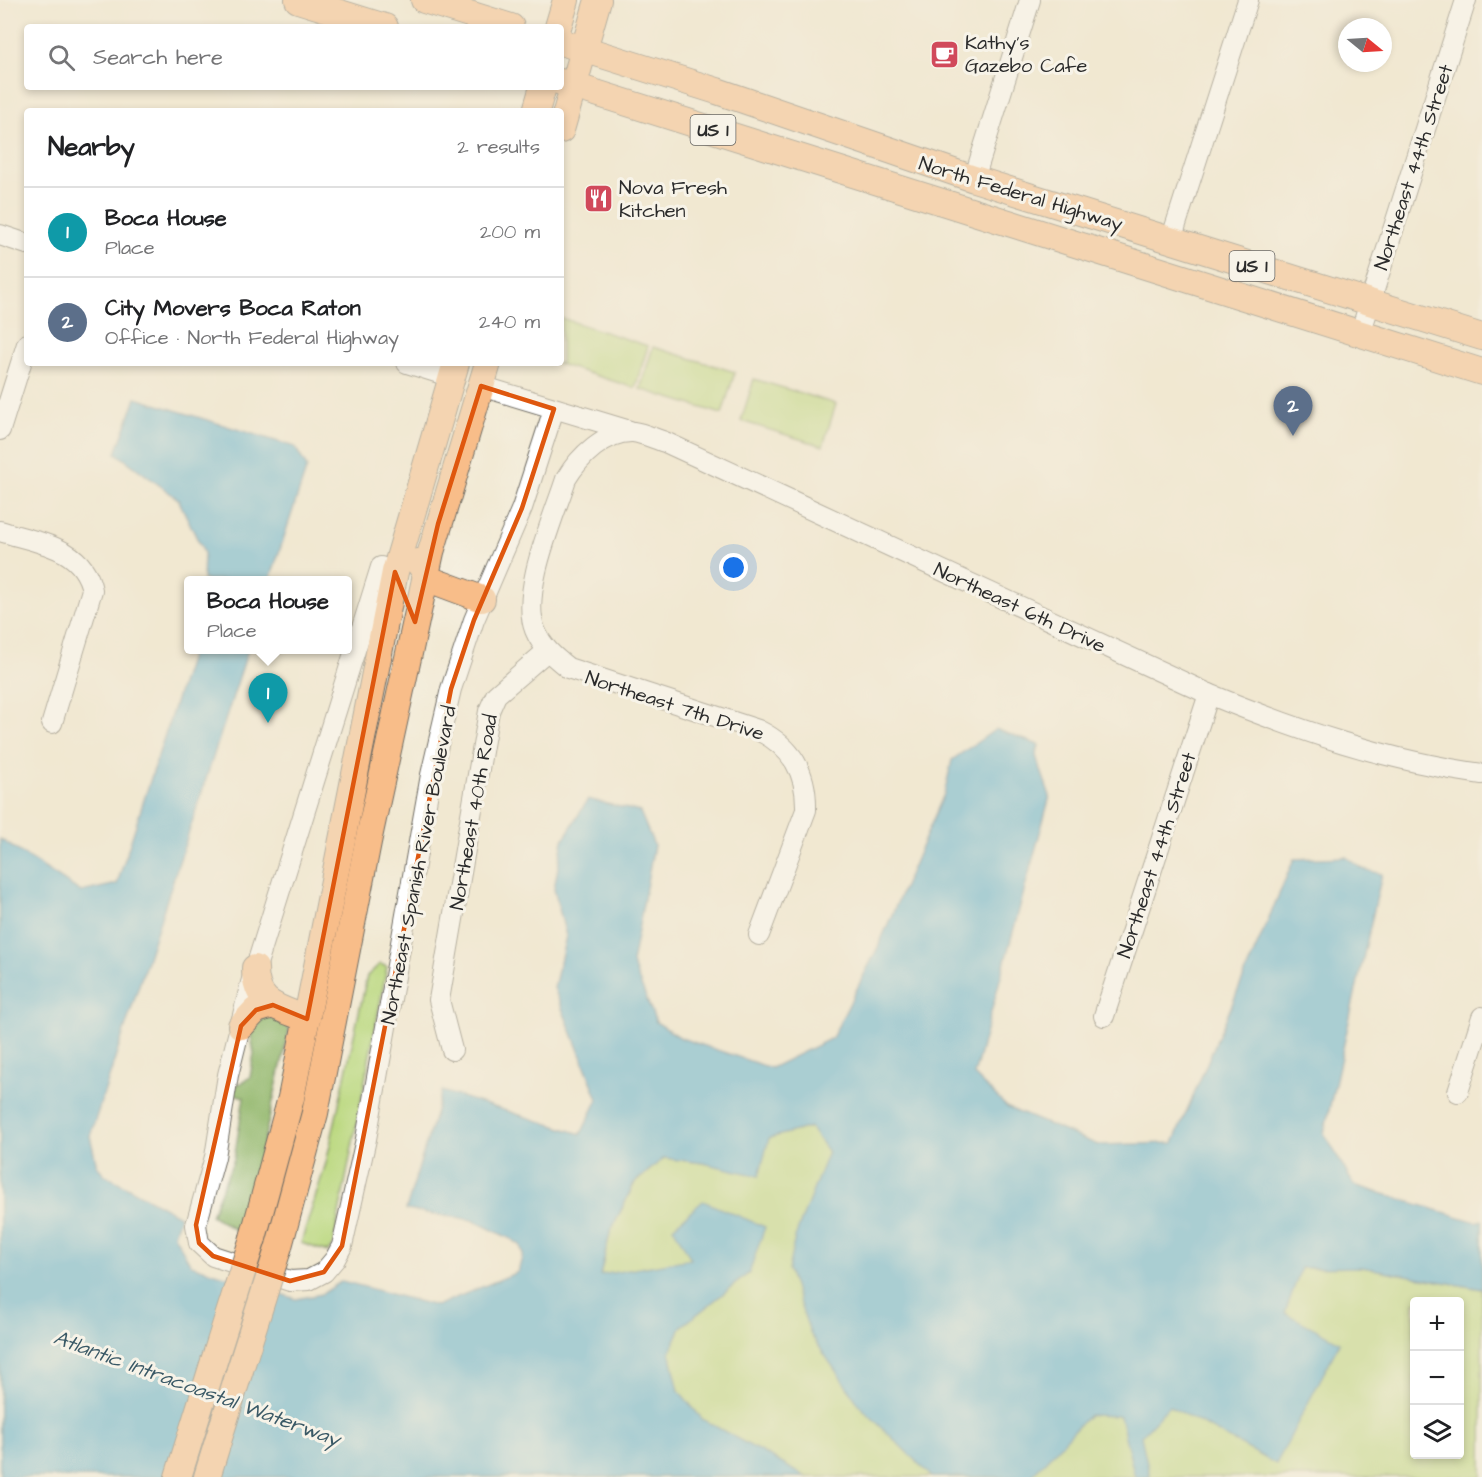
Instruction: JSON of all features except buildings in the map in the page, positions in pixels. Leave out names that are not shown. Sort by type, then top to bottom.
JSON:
[{"type":"main road","points":[[298,0],[376,24]]},
{"type":"main road","points":[[424,0],[501,24]]},
{"type":"main road","points":[[559,24],[566,0]]},
{"type":"main road","points":[[564,108],[573,46],[598,0]]},
{"type":"main road","name":"North Federal Highway","points":[[573,46],[974,179],[1482,338]]},
{"type":"main road","name":"North Federal Highway","points":[[567,84],[1482,372]]},
{"type":"main road","points":[[537,108],[542,90]]},
{"type":"main road","points":[[908,191],[959,188],[974,179]]},
{"type":"main road","points":[[963,209],[978,199],[991,195],[1030,196]]},
{"type":"main road","name":"Northeast Spanish River Boulevard","points":[[177,1477],[253,1238],[284,1130],[308,1019],[388,570],[425,464],[454,370]]},
{"type":"main road","points":[[207,1477],[279,1246],[315,1113],[368,842],[425,576],[438,525],[484,375]]},
{"type":"main road","points":[[425,464],[415,550],[425,576],[440,585],[482,599]]},
{"type":"main road","points":[[388,570],[401,580],[406,598],[396,714]]},
{"type":"main road","points":[[255,968],[259,992],[273,1005],[308,1019]]},
{"type":"main road","points":[[241,1026],[256,1010],[273,1005]]},
{"type":"street","points":[[974,179],[1030,0]]},
{"type":"street","points":[[1171,240],[1248,0]]},
{"type":"street","name":"Northeast 44th Street","points":[[1360,334],[1466,0]]},
{"type":"street","points":[[0,235],[24,243]]},
{"type":"street","points":[[0,430],[24,354]]},
{"type":"street","points":[[427,366],[454,370]]},
{"type":"street","name":"Northeast 6th Drive","points":[[484,375],[554,409],[665,442],[1209,694],[1275,721],[1336,742],[1398,758],[1482,774]]},
{"type":"street","name":"Northeast Spanish River Boulevard","points":[[388,570],[255,968],[228,1075],[215,1157],[197,1218],[197,1237],[208,1253],[226,1262],[282,1280],[309,1280],[324,1272],[335,1259],[348,1223],[366,1139],[437,743],[459,662],[482,599],[522,508],[554,409]]},
{"type":"street","points":[[547,651],[535,631],[530,598],[566,479],[574,464],[608,439],[633,432]]},
{"type":"street","points":[[0,531],[63,551],[77,559],[88,573],[92,590],[52,723]]},
{"type":"street","name":"Northeast 7th Drive","points":[[547,651],[568,668],[582,674],[758,730],[773,737],[796,762],[805,785],[806,810],[759,935]]},
{"type":"street","name":"Northeast 40th Road","points":[[452,1050],[440,1000],[489,711],[496,695],[547,651]]},
{"type":"street","name":"Northeast 44th Street","points":[[1104,1016],[1209,694]]},
{"type":"street","points":[[1458,1092],[1482,1017]]},
{"type":"highlighted area","points":[[481,386],[554,409],[522,508],[474,620],[451,689],[342,1246],[324,1272],[290,1281],[213,1256],[199,1243],[196,1225],[241,1026],[256,1010],[273,1005],[307,1019],[395,572],[415,622],[438,524]]},
{"type":"green space","points":[[564,319],[648,346],[635,388],[564,366]]},
{"type":"green space","points":[[653,347],[735,372],[722,414],[640,389]]},
{"type":"green space","points":[[754,379],[836,404],[823,446],[741,421]]},
{"type":"green space","points":[[380,964],[387,967],[333,1245],[328,1252],[301,1243],[326,1163],[367,976]]},
{"type":"green space","points":[[266,1016],[288,1022],[289,1031],[259,1163],[237,1231],[211,1215],[234,1159],[244,1097],[234,1094],[236,1083],[240,1084],[250,1077],[254,1053],[250,1031]]},
{"type":"green space","points":[[811,1127],[1301,1268],[1362,1267],[1482,1289],[1482,1477],[806,1477],[702,1419],[679,1391],[670,1352],[681,1327],[749,1273],[692,1259],[600,1276],[610,1233],[635,1183],[664,1158],[703,1163],[769,1138]]},
{"type":"water","points":[[136,398],[295,447],[307,467],[271,576],[203,576],[204,553],[178,499],[116,453]]},
{"type":"water","name":"Atlantic Intracoastal Waterway","points":[[191,654],[247,654],[90,1136],[97,1166],[105,1175],[180,1216],[174,1235],[191,1265],[296,1299],[322,1294],[342,1281],[436,1306],[518,1272],[523,1254],[520,1245],[511,1239],[472,1220],[406,1210],[442,1091],[581,1134],[598,1099],[554,988],[566,936],[554,889],[563,840],[588,799],[640,812],[654,845],[632,963],[656,1022],[681,1038],[771,1068],[832,1038],[878,947],[944,794],[952,760],[996,729],[1039,745],[1036,756],[1050,796],[974,1075],[1008,1108],[1098,1145],[1173,1143],[1294,859],[1346,857],[1363,869],[1382,874],[1324,1133],[1354,1185],[1476,1222],[1482,1220],[1482,1289],[1362,1267],[1301,1268],[1285,1313],[1340,1342],[1276,1464],[1169,1406],[1141,1436],[1150,1477],[1135,1477],[1120,1416],[1089,1415],[1030,1477],[932,1477],[860,1406],[811,1335],[788,1270],[795,1237],[828,1152],[810,1127],[769,1138],[759,1176],[703,1163],[664,1158],[634,1183],[610,1233],[600,1275],[691,1259],[673,1227],[703,1201],[765,1227],[749,1273],[681,1327],[670,1352],[679,1391],[702,1419],[806,1477],[0,1477],[0,839],[81,892],[117,884]]},
{"type":"place","name":"Kathy's Gazebo Cafe","points":[[944,54]]},
{"type":"place","name":"Nova Fresh Kitchen","points":[[598,199]]},
{"type":"place","name":"City Movers Boca Raton","points":[[1293,436]]},
{"type":"place","name":"Boca House","points":[[268,723]]}]
